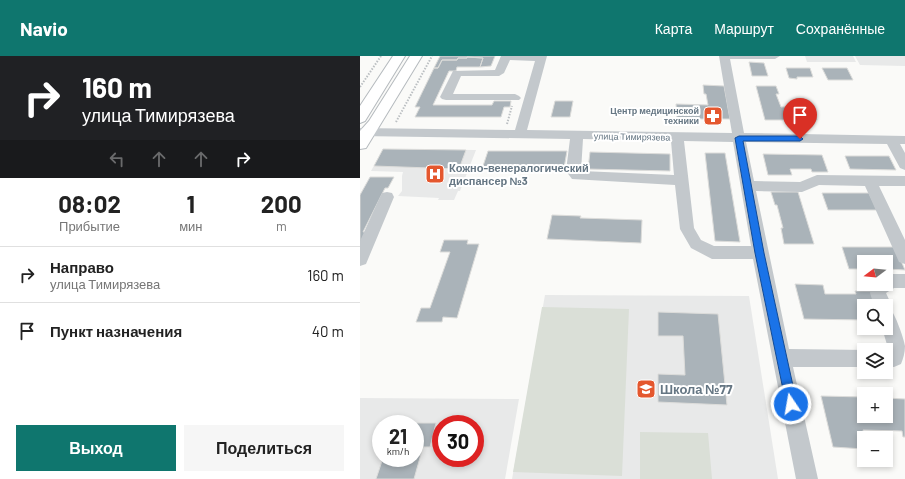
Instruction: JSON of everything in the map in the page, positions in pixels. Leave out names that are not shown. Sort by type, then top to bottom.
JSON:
[{"type":"main road","points":[[360,118],[399,56]]},
{"type":"main road","points":[[362,136],[374,124],[416,56]]},
{"type":"street","points":[[724,56],[760,253],[807,479]]},
{"type":"street","points":[[731,56],[775,56]]},
{"type":"street","points":[[515,98],[446,97],[457,73],[499,73],[506,57],[542,57],[520,135]]},
{"type":"street","name":"улица Тимирязева","points":[[362,136],[520,135],[905,140]]},
{"type":"street","points":[[577,136],[573,171],[577,176],[682,180]]},
{"type":"street","points":[[677,137],[687,229],[696,244],[712,252],[760,253]]},
{"type":"street","points":[[891,139],[905,165]]},
{"type":"street","points":[[748,186],[802,187],[816,180],[905,182]]},
{"type":"street","points":[[870,181],[905,257]]},
{"type":"street","points":[[360,259],[387,197]]},
{"type":"street","points":[[893,281],[905,281]]},
{"type":"street","points":[[893,335],[897,348],[893,358]]},
{"type":"street","points":[[782,358],[857,358]]},
{"type":"path","points":[[360,87],[381,56]]},
{"type":"path","points":[[395,124],[432,56]]},
{"type":"path","points":[[507,124],[515,98]]},
{"type":"shaded area","points":[[805,56],[853,56],[856,62],[807,62]]},
{"type":"shaded area","points":[[855,56],[905,56],[905,66],[860,65]]},
{"type":"shaded area","name":"Кожно-венералогический диспансер №3","points":[[383,149],[476,150],[460,191],[458,191],[454,200],[438,200],[439,198],[398,196],[402,191],[403,172],[371,171]]},
{"type":"shaded area","name":"Школа №77","points":[[545,295],[749,296],[778,479],[512,479]]},
{"type":"shaded area","points":[[542,307],[629,309],[622,476],[513,472]]},
{"type":"shaded area","points":[[360,398],[519,399],[505,479],[360,479]]},
{"type":"shaded area","points":[[640,432],[708,433],[712,479],[640,479]]},
{"type":"building","points":[[440,56],[495,56],[491,66],[480,67],[483,58],[467,57],[458,58],[457,60],[442,60],[438,68],[434,68]]},
{"type":"building","points":[[458,58],[483,58],[480,67],[457,67],[456,71],[449,71],[433,105],[492,105],[494,101],[511,101],[510,107],[504,107],[501,117],[415,117],[420,107],[415,107],[434,68],[438,68],[442,60],[457,60]]},
{"type":"building","points":[[749,62],[764,63],[768,76],[752,76]]},
{"type":"building","points":[[786,68],[810,68],[813,77],[797,77],[797,79],[789,78]]},
{"type":"building","points":[[822,68],[847,68],[853,80],[828,80]]},
{"type":"building","points":[[703,85],[724,86],[730,119],[677,119],[676,104],[708,105],[706,94],[704,94]]},
{"type":"building","points":[[756,86],[776,86],[779,94],[776,94],[781,107],[811,106],[817,120],[765,120]]},
{"type":"building","points":[[555,101],[573,101],[570,117],[551,117]]},
{"type":"building","points":[[383,149],[466,150],[459,169],[374,166]]},
{"type":"building","points":[[488,151],[567,151],[564,168],[482,169]]},
{"type":"building","points":[[590,152],[670,154],[670,171],[588,169]]},
{"type":"building","points":[[705,153],[725,153],[740,242],[715,241]]},
{"type":"building","points":[[763,154],[822,155],[828,172],[812,172],[811,169],[790,169],[792,175],[768,175]]},
{"type":"building","points":[[845,156],[889,156],[896,170],[850,169]]},
{"type":"building","points":[[370,177],[394,177],[388,188],[385,188],[363,232],[366,232],[360,244],[360,195]]},
{"type":"building","points":[[771,192],[798,192],[814,244],[784,244],[781,228],[783,228],[777,205],[775,205]]},
{"type":"building","points":[[822,193],[869,193],[877,210],[828,210]]},
{"type":"building","points":[[552,215],[581,216],[580,218],[642,220],[641,243],[547,239]]},
{"type":"building","points":[[444,240],[468,240],[467,244],[479,244],[457,318],[443,317],[442,322],[416,322],[421,308],[430,308],[450,252],[440,252]]},
{"type":"building","points":[[842,247],[895,247],[905,270],[893,269],[893,255],[857,255],[857,269],[849,269]]},
{"type":"building","points":[[795,284],[823,285],[825,294],[856,294],[855,291],[872,291],[875,299],[857,299],[857,320],[804,319]]},
{"type":"building","points":[[658,312],[718,314],[727,405],[658,402],[658,374],[685,375],[683,336],[658,336]]},
{"type":"building","points":[[821,396],[857,397],[857,423],[893,423],[893,398],[905,399],[905,437],[903,437],[902,431],[863,430],[857,431],[857,449],[833,447]]},
{"type":"building","points":[[424,423],[432,423],[432,439],[430,447],[424,447]]},
{"type":"building","points":[[380,467],[417,467],[414,479],[376,479]]},
{"type":"place","name":"Центр медицинской техники","points":[[713,116]]},
{"type":"place","name":"Кожно-венералогический диспансер №3","points":[[435,174]]},
{"type":"place","name":"Школа №77","points":[[646,389]]},
{"type":"route","points":[[791,404],[760,253],[739,138],[800,139]]}]
